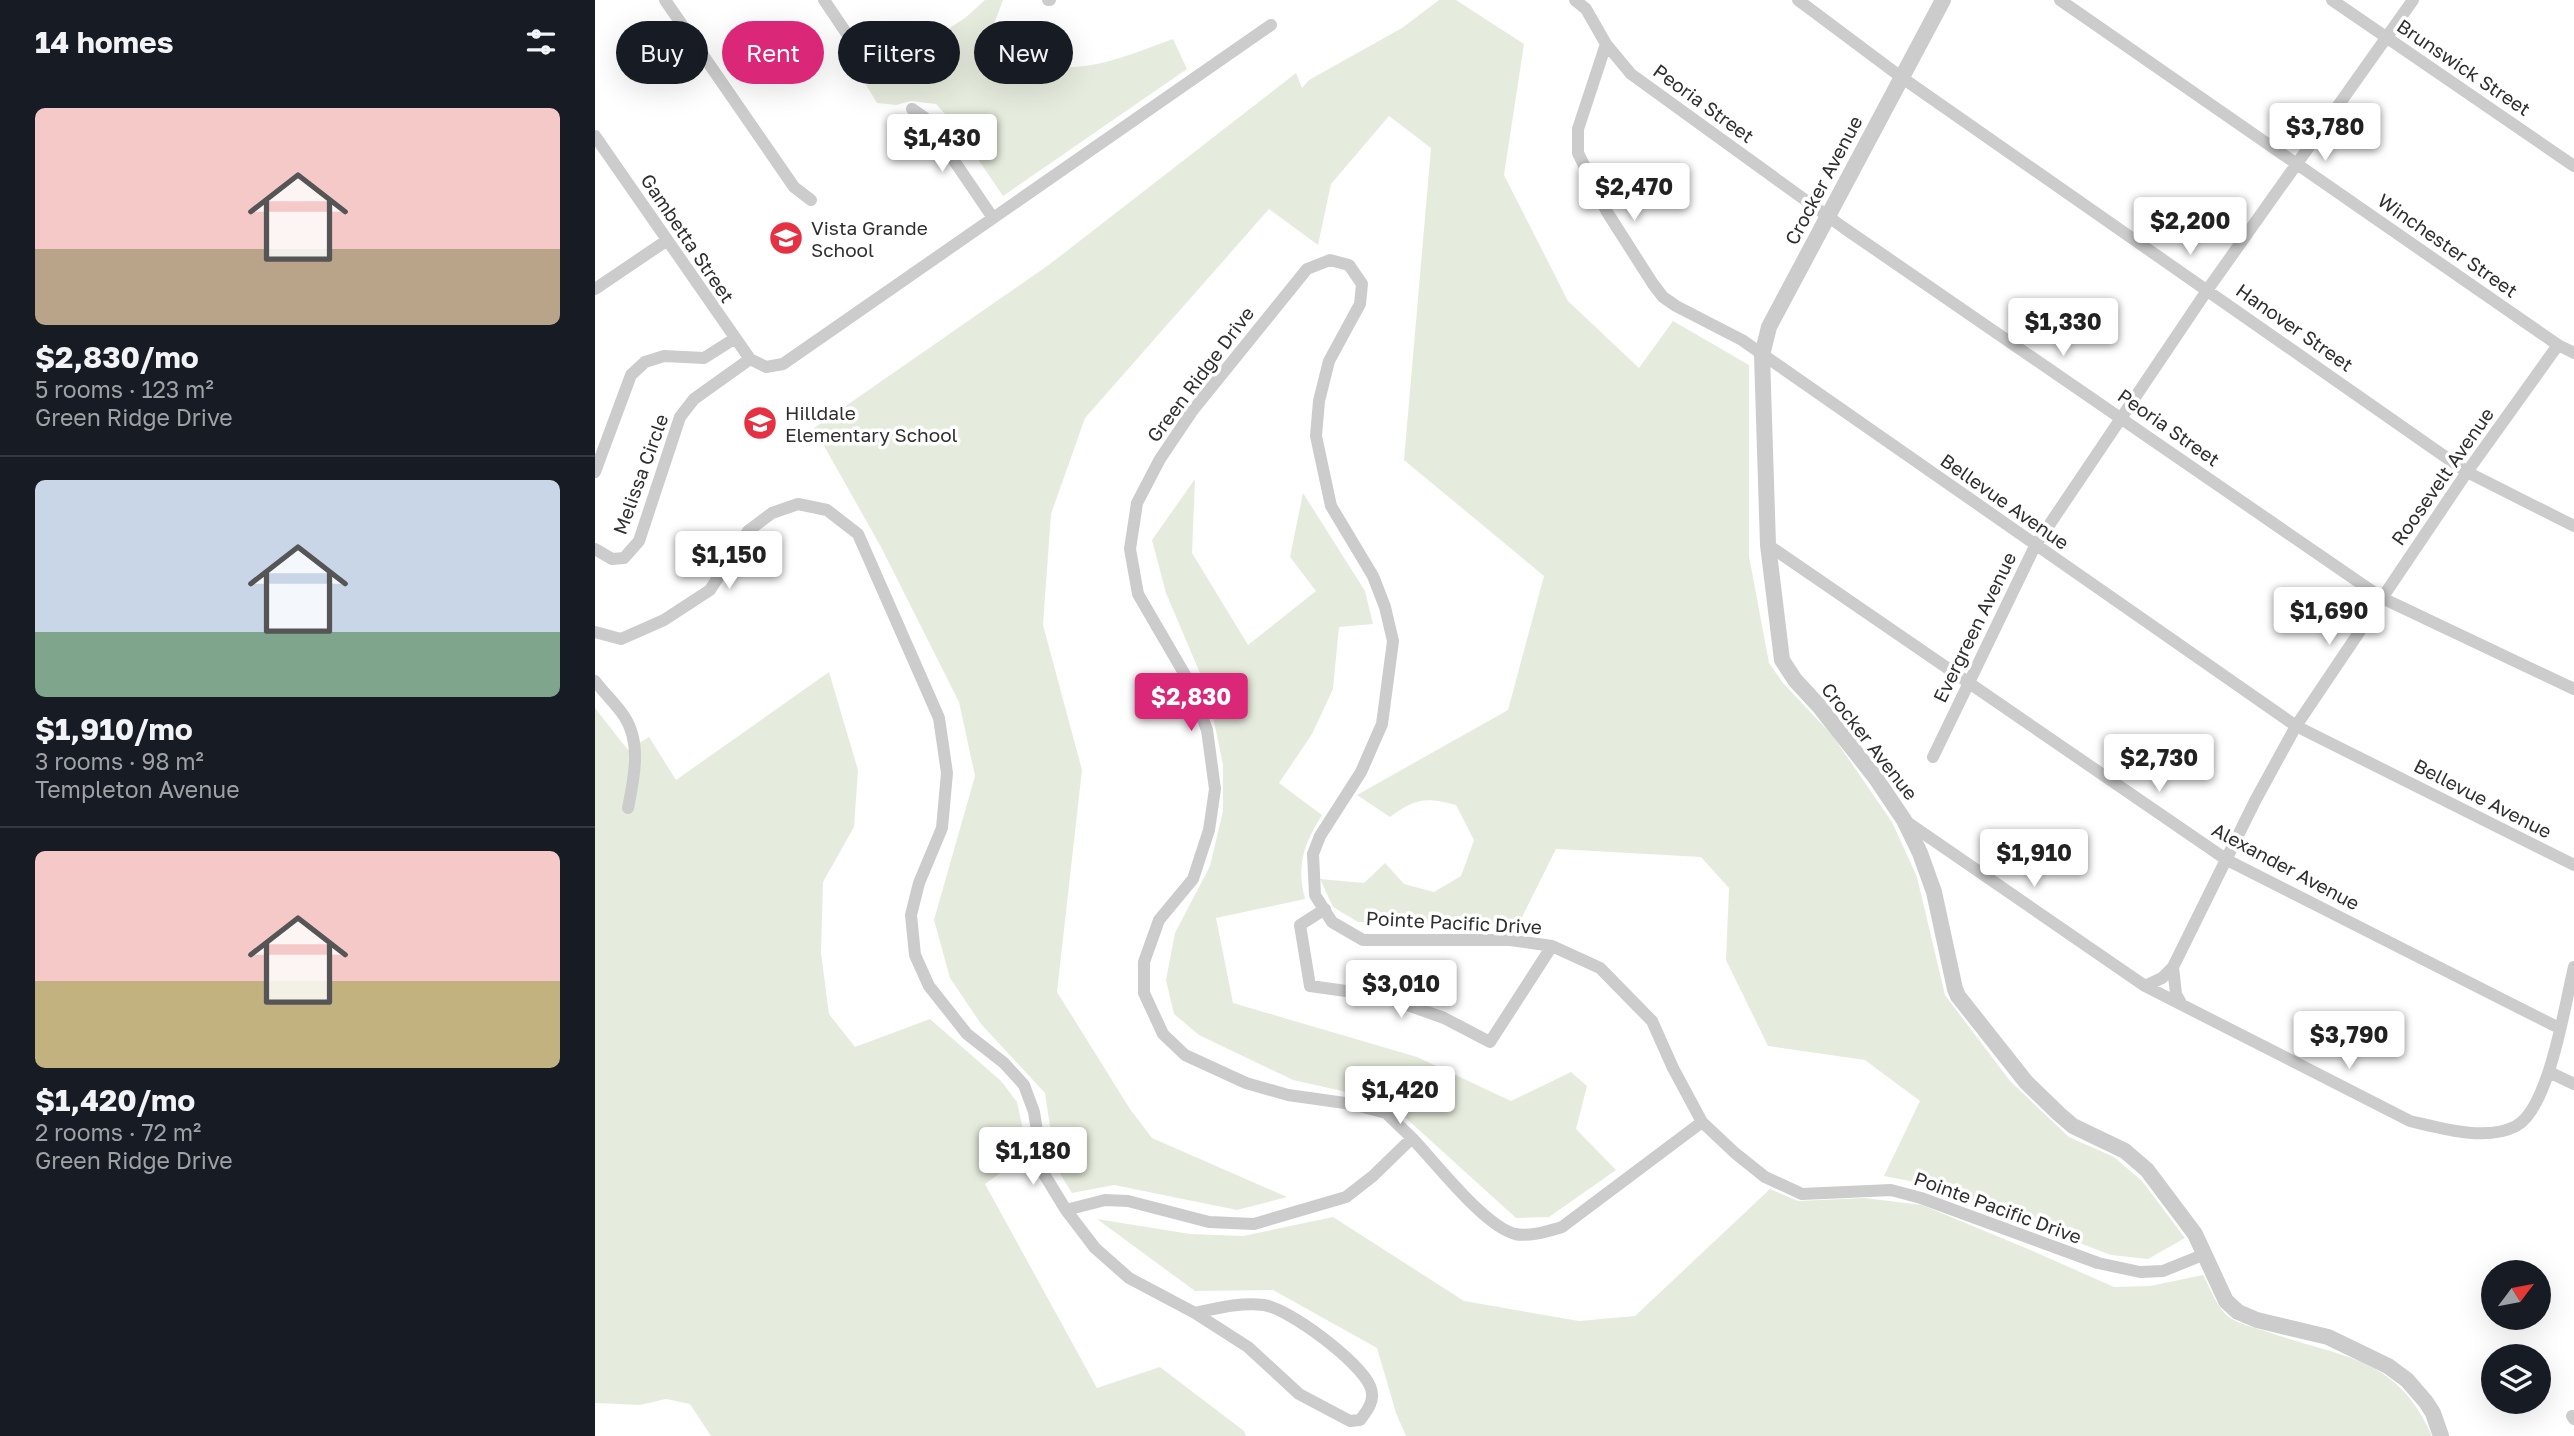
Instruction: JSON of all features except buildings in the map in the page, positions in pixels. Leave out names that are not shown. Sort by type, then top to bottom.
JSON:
[{"type":"street","points":[[665,0],[794,187],[811,200]]},
{"type":"street","points":[[824,0],[838,21]]},
{"type":"street","name":"Peoria Street","points":[[1574,0],[1585,9],[1606,44],[1631,74],[1828,216],[2382,598],[2574,690]]},
{"type":"street","name":"Hanover Street","points":[[1798,0],[1901,77],[2467,472],[2574,526]]},
{"type":"street","name":"Crocker Avenue","points":[[1943,0],[1769,327],[1762,355],[1768,545],[1780,651],[1787,670],[1841,732],[1904,820],[1934,892],[1958,996],[2026,1082],[2073,1126],[2125,1151],[2147,1170],[2195,1234],[2226,1301],[2238,1312],[2257,1320],[2329,1337],[2388,1366],[2407,1380],[2426,1402],[2441,1436]]},
{"type":"street","name":"Winchester Street","points":[[2060,0],[2558,345],[2574,353]]},
{"type":"street","name":"Brunswick Street","points":[[2332,0],[2574,166]]},
{"type":"street","name":"Evergreen Avenue","points":[[1933,757],[2035,546],[2208,289],[2413,0]]},
{"type":"street","points":[[750,359],[766,366],[783,364],[1272,25]]},
{"type":"street","name":"Bellevue Avenue","points":[[1606,44],[1578,129],[1578,153],[1607,212],[1663,296],[1676,306],[1742,340],[2296,726],[2574,866]]},
{"type":"street","points":[[912,109],[925,118],[993,218]]},
{"type":"street","name":"Gambetta Street","points":[[595,136],[750,359]]},
{"type":"street","points":[[595,289],[666,241]]},
{"type":"street","name":"Green Ridge Drive","points":[[1349,265],[1330,260],[1307,270],[1193,410],[1160,459],[1137,503],[1131,549],[1138,594],[1188,680],[1207,730],[1215,789],[1209,830],[1193,879],[1159,920],[1144,962],[1144,993],[1163,1034],[1185,1055],[1246,1083],[1288,1095],[1352,1104],[1386,1113],[1489,1220],[1515,1234],[1541,1233],[1562,1227],[1702,1122]]},
{"type":"street","name":"Pointe Pacific Drive","points":[[1349,265],[1362,284],[1360,304],[1329,361],[1319,401],[1316,436],[1331,506],[1373,576],[1385,607],[1392,641],[1382,724],[1361,772],[1320,836],[1313,855],[1315,895],[1332,922],[1363,940],[1510,940],[1552,946],[1600,968],[1652,1021],[1702,1122],[1765,1177],[1802,1194],[1891,1190],[1921,1198],[2098,1263],[2140,1272],[2163,1271],[2205,1255]]},
{"type":"street","points":[[595,472],[631,375],[645,362],[664,356],[704,358],[734,339]]},
{"type":"street","name":"Roosevelt Avenue","points":[[2145,986],[2162,978],[2173,967],[2296,726],[2467,472],[2558,345]]},
{"type":"street","name":"Melissa Circle","points":[[595,549],[612,559],[624,558],[639,541],[680,417],[694,399],[750,359]]},
{"type":"street","points":[[595,632],[621,639],[664,620],[710,590],[748,531],[772,513],[798,504],[827,510],[858,534],[939,718],[947,773],[942,828],[919,883],[911,915],[915,955],[929,986],[967,1034],[1004,1063],[1024,1085],[1034,1112],[1044,1174],[1066,1210],[1095,1248],[1129,1278],[1195,1313],[1248,1347],[1299,1394],[1350,1421],[1360,1420],[1371,1405],[1371,1386],[1349,1358],[1312,1330],[1268,1306],[1248,1304],[1195,1313]]},
{"type":"street","name":"Alexander Avenue","points":[[1768,545],[2227,860],[2559,1028]]},
{"type":"street","points":[[595,681],[624,716],[632,732],[636,758],[628,808]]},
{"type":"street","points":[[1904,820],[2145,986],[2410,1121],[2450,1130],[2482,1134],[2516,1126],[2536,1104],[2549,1072],[2574,967]]},
{"type":"street","name":"Pointe Pacific Drive","points":[[1325,909],[1300,925],[1310,986],[1382,996],[1444,1018],[1490,1042],[1552,946]]},
{"type":"street","points":[[2173,967],[2176,994],[2183,1005]]},
{"type":"street","points":[[2549,1072],[2574,1084]]},
{"type":"street","points":[[1066,1210],[1105,1200],[1128,1202],[1209,1222],[1254,1224],[1346,1196],[1373,1176],[1412,1138]]},
{"type":"green space","points":[[985,0],[1003,0],[995,21],[974,21],[974,84],[1073,84],[1073,67],[1105,62],[1173,39],[1187,69],[1003,196],[954,124],[936,104],[911,101],[896,105],[877,103],[866,84],[960,84],[960,21]]},
{"type":"green space","points":[[1439,0],[1456,0],[1524,44],[1504,175],[1568,301],[1639,368],[1673,321],[1749,365],[1749,556],[1769,663],[1783,683],[1832,735],[1892,822],[1917,877],[1945,995],[2010,1081],[2069,1137],[2114,1157],[2142,1181],[2185,1238],[2148,1259],[2111,1255],[1925,1184],[1884,1176],[1920,1101],[1865,1060],[1768,1046],[1726,960],[1729,888],[1701,857],[1556,849],[1516,929],[1358,922],[1333,907],[1320,879],[1364,883],[1385,863],[1404,884],[1434,892],[1461,876],[1474,840],[1456,805],[1421,801],[1390,817],[1357,795],[1508,710],[1544,576],[1404,460],[1431,148],[1389,116],[1331,184],[1318,245],[1269,209],[1085,418],[1051,514],[1043,625],[1082,770],[1057,992],[1130,1109],[1152,1138],[1287,1197],[1237,1210],[1114,1185],[1072,1193],[1056,1167],[1045,1093],[981,1024],[950,978],[934,920],[975,776],[959,702],[881,547],[814,428],[1050,264],[1296,73],[1302,88],[1309,80],[1402,28]]},
{"type":"green space","points":[[1195,479],[1192,553],[1248,645],[1316,591],[1290,557],[1303,493],[1365,591],[1373,624],[1339,627],[1333,689],[1312,734],[1279,783],[1322,815],[1303,855],[1301,876],[1305,899],[1216,918],[1233,1003],[1417,1057],[1511,1101],[1571,1072],[1587,1086],[1576,1129],[1616,1170],[1549,1217],[1516,1218],[1387,1101],[1293,1080],[1199,1035],[1174,1014],[1166,980],[1175,933],[1210,866],[1223,811],[1223,765],[1208,692],[1166,593],[1152,540]]},
{"type":"green space","points":[[829,672],[858,770],[854,827],[823,882],[821,953],[829,1014],[855,1047],[930,1019],[1001,1081],[1017,1102],[1028,1153],[985,1184],[1097,1388],[1160,1367],[1244,1431],[1246,1436],[711,1436],[690,1404],[666,1399],[640,1405],[595,1403],[595,708],[628,750],[649,737],[676,780]]},
{"type":"green space","points":[[1770,1189],[1798,1201],[1865,1198],[1922,1205],[2114,1287],[2150,1286],[2203,1275],[2219,1305],[2232,1319],[2343,1355],[2384,1374],[2402,1389],[2418,1409],[2432,1436],[1406,1436],[1396,1413],[1377,1348],[1273,1290],[1195,1291],[1097,1219],[1190,1234],[1243,1236],[1333,1217],[1464,1301],[1579,1321],[1635,1316]]},
{"type":"place","name":"Vista Grande School","points":[[786,238]]},
{"type":"place","name":"Hilldale Elementary School","points":[[760,423]]}]
